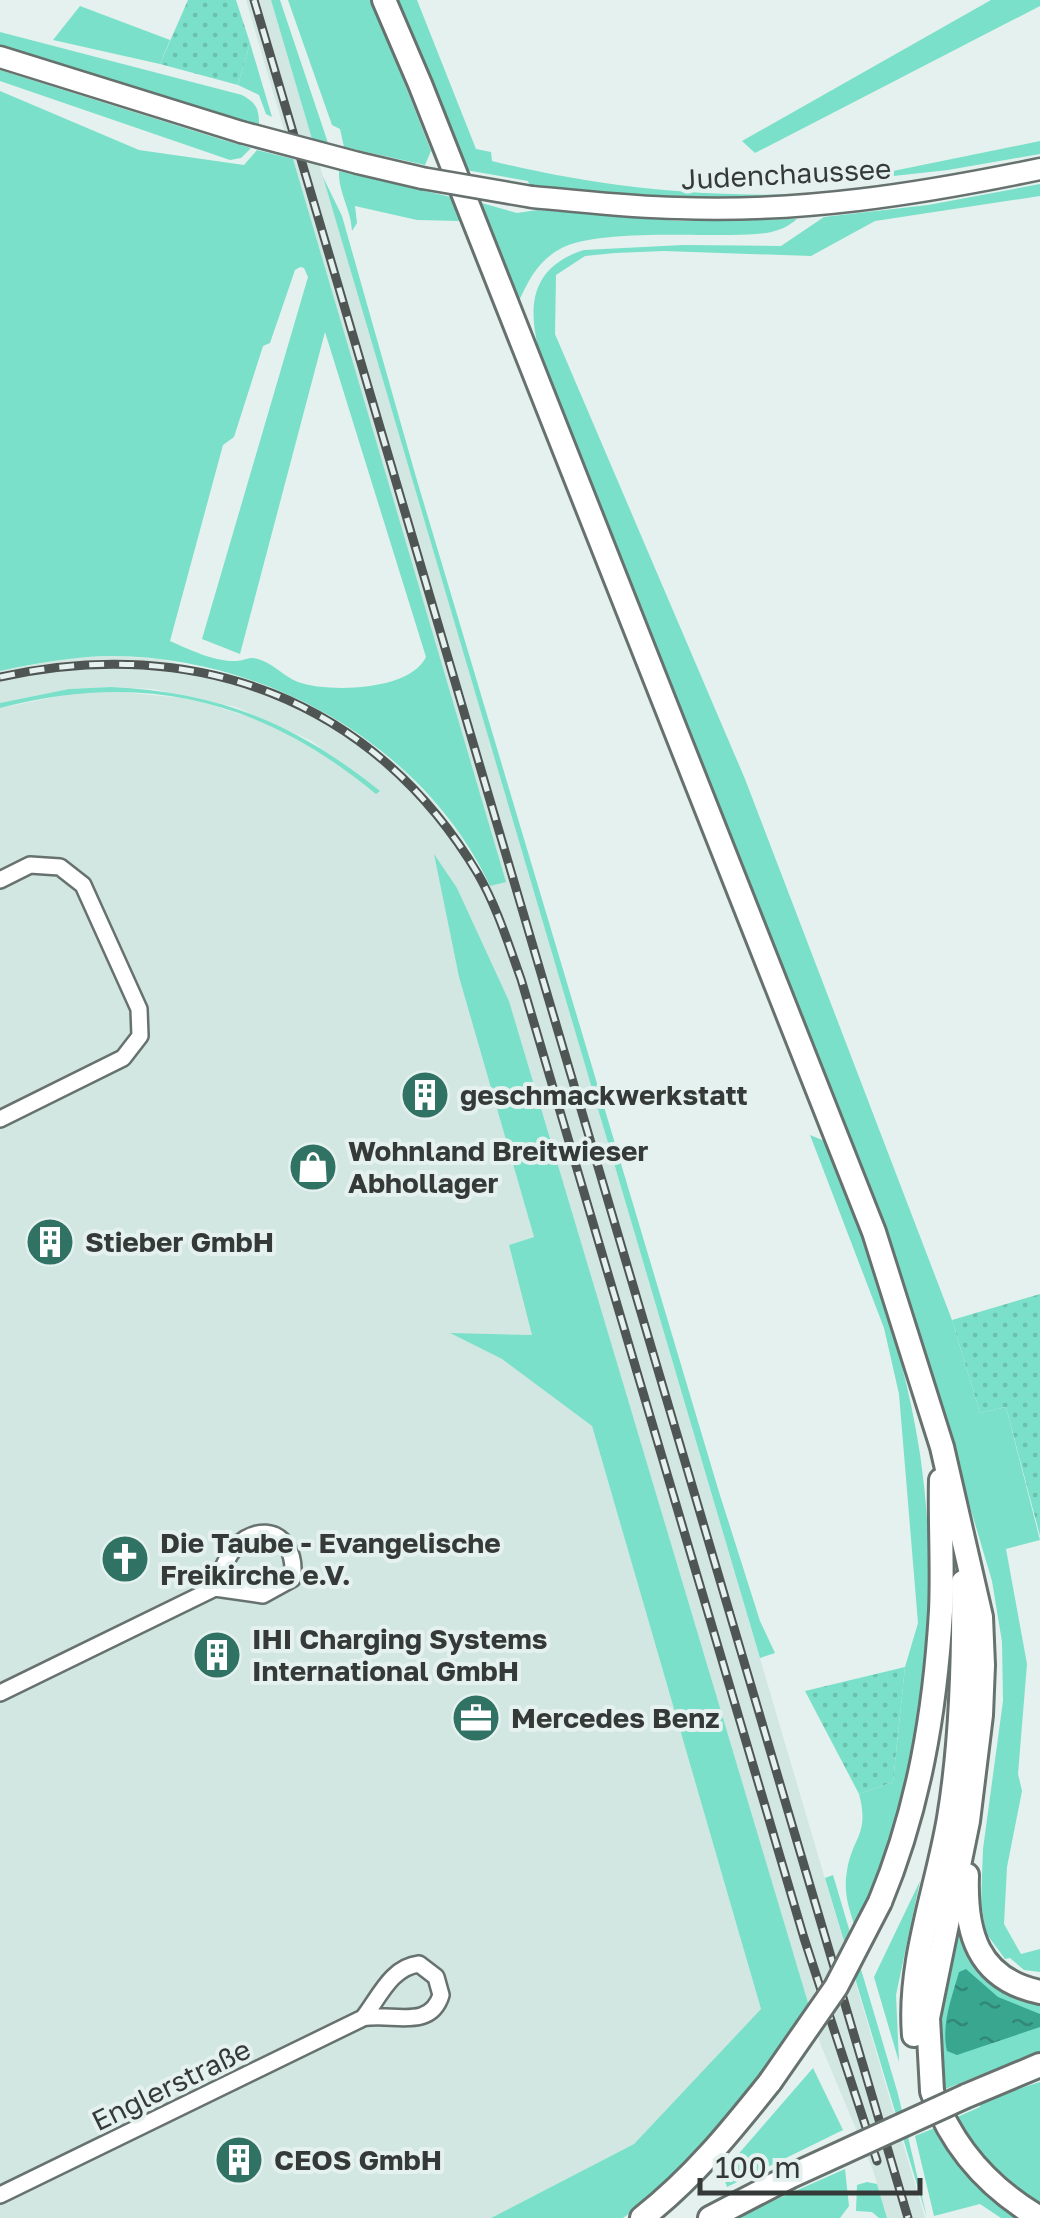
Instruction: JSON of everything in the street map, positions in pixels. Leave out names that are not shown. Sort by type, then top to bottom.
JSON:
[{"type":"main road","points":[[384,0],[874,1232],[942,1447],[981,1617],[983,1665],[968,1821],[928,2018],[932,2091]]},
{"type":"main road","name":"Judenchaussee","points":[[0,57],[241,132],[358,163],[532,197],[680,209],[812,205],[904,195],[1040,169]]},
{"type":"main road","points":[[642,2218],[722,2144],[836,1987],[880,1902],[907,1833],[931,1719],[941,1607],[942,1447]]},
{"type":"main road","points":[[962,1544],[963,1667],[956,1762],[950,1814],[914,1997],[916,2049],[921,2071],[947,2126],[968,2158],[1007,2197],[1040,2218]]},
{"type":"main road","points":[[968,1821],[966,1910],[973,1940],[986,1962],[1003,1977],[1022,1988],[1040,1992]]},
{"type":"main road","points":[[710,2218],[789,2177],[1040,2065]]},
{"type":"main road","points":[[692,2218],[734,2204]]},
{"type":"street","points":[[0,880],[30,865],[60,867],[82,885],[139,1009],[140,1036],[124,1058],[0,1119]]},
{"type":"street","points":[[0,1693],[215,1588],[263,1594],[279,1588],[292,1578],[295,1563],[291,1548],[267,1534],[247,1538],[230,1556],[215,1588]]},
{"type":"street","name":"Englerstraße","points":[[0,2195],[363,2018],[420,2018],[431,2012],[441,1995],[436,1977],[419,1964],[408,1965],[396,1972],[363,2018]]},
{"type":"shaded area","points":[[188,0],[236,0],[250,43],[238,85],[160,64]]},
{"type":"shaded area","points":[[246,0],[271,0],[925,2218],[887,2218],[873,2170],[820,2043],[509,1001],[457,888],[435,857],[459,977],[534,1237],[509,1245],[533,1335],[452,1334],[502,1359],[592,1426],[761,2009],[634,2144],[491,2218],[0,2218],[0,708],[70,694],[111,691],[194,699],[273,725],[344,768],[376,794],[312,741],[236,707],[153,689],[111,687],[69,689],[0,703],[0,671],[68,658],[158,659],[247,678],[289,694],[366,740],[402,769],[461,837],[490,886],[505,881]]},
{"type":"shaded area","points":[[271,0],[280,0],[328,143],[312,139]]},
{"type":"shaded area","points":[[288,0],[372,0],[431,151],[425,165],[344,147],[340,129],[332,125]]},
{"type":"shaded area","points":[[398,0],[417,0],[476,149],[491,152],[492,161],[568,177],[726,194],[804,194],[910,184],[793,201],[656,198],[530,186],[528,181],[466,170]]},
{"type":"shaded area","points":[[991,0],[1040,0],[1040,6],[755,153],[742,141]]},
{"type":"shaded area","points":[[80,6],[170,40],[160,64],[53,40]]},
{"type":"shaded area","points":[[0,32],[242,95],[256,107],[259,125],[0,46]]},
{"type":"shaded area","points":[[250,43],[272,117],[266,114],[259,95],[238,85]]},
{"type":"shaded area","points":[[0,70],[251,148],[241,158],[230,160],[0,81]]},
{"type":"shaded area","points":[[0,91],[139,150],[244,165],[257,150],[293,159],[506,882],[490,886],[461,836],[425,791],[382,752],[334,719],[282,692],[227,673],[170,660],[85,657],[0,671]],"holes":[[[304,268],[308,277],[202,639],[240,654],[325,332],[426,657],[417,668],[386,683],[347,688],[311,685],[298,682],[258,659],[219,659],[170,641],[223,445],[234,437],[263,346],[270,343],[295,270]]]},
{"type":"shaded area","points":[[1040,141],[1040,154],[948,170],[839,182]]},
{"type":"shaded area","points":[[339,171],[451,197],[460,221],[417,220],[355,206],[357,223],[352,231]]},
{"type":"shaded area","points":[[323,177],[342,216],[719,1492],[760,1621],[775,1653],[760,1658]]},
{"type":"shaded area","points":[[1040,184],[1040,196],[875,221],[811,256],[664,251],[585,256],[556,275],[555,334],[745,779],[952,1320],[980,1413],[1006,1407],[1040,1540],[1006,1549],[1027,1664],[1018,1774],[1022,1791],[1007,1867],[1004,1924],[1021,1954],[1040,1949],[1040,1972],[1024,1970],[1010,1958],[1005,1959],[986,1933],[981,1903],[983,1849],[1003,1701],[1002,1642],[992,1581],[917,1328],[872,1202],[560,414],[537,344],[534,320],[535,298],[543,279],[558,262],[584,250],[781,246],[824,217],[928,205]]},
{"type":"shaded area","points":[[478,202],[517,213],[537,210],[679,221],[797,219],[782,229],[758,234],[643,235],[575,243],[552,254],[540,266],[518,303]]},
{"type":"shaded area","points":[[111,687],[187,696],[254,715],[317,747],[380,791],[376,794],[290,736],[245,715],[200,701],[104,692],[0,708],[0,703],[69,689]]},
{"type":"shaded area","points":[[434,854],[457,888],[509,1001],[809,2006],[749,2094],[703,2148],[623,2218],[491,2218],[634,2144],[761,2009],[592,1426],[502,1359],[450,1333],[532,1335],[509,1245],[534,1237],[459,977]]},
{"type":"shaded area","points":[[810,1135],[827,1142],[882,1296],[913,1414],[927,1514],[928,1635],[912,1756],[879,1872],[855,1927],[846,1878],[861,1827],[859,1794],[893,1782],[905,1667],[918,1623],[899,1394],[884,1328]]},
{"type":"shaded area","points":[[1040,1294],[1040,1536],[1006,1407],[980,1413],[952,1320]]},
{"type":"shaded area","points":[[905,1667],[893,1782],[859,1794],[805,1691]]},
{"type":"shaded area","points":[[833,1875],[898,2094],[927,2218],[825,1878]]},
{"type":"shaded area","points":[[920,1881],[896,1995],[899,2062],[874,1977]]},
{"type":"shaded area","points":[[962,1917],[1003,1989],[1040,2003],[1040,2051],[943,2090],[934,2018],[947,1984]]},
{"type":"shaded area","points":[[813,2068],[843,2130],[727,2187],[722,2173]]},
{"type":"shaded area","points":[[1040,2082],[1040,2206],[982,2156],[955,2118],[980,2107],[979,2102]]},
{"type":"shaded area","points":[[937,2127],[973,2178],[1021,2218],[1001,2218],[980,2204],[934,2216],[915,2136]]},
{"type":"shaded area","points":[[845,2169],[849,2206],[840,2218],[734,2218]]},
{"type":"shaded area","points":[[877,2184],[887,2218],[856,2211],[857,2185]]},
{"type":"water","points":[[966,1969],[998,1997],[1040,2014],[1040,2027],[957,2055],[947,2051],[948,2011],[959,1972]]},
{"type":"railway","points":[[254,0],[908,2218]]},
{"type":"railway","points":[[0,677],[72,666],[142,665],[210,674],[273,694],[332,723],[387,763],[436,814],[478,874],[497,912],[521,979],[804,1938],[877,2161]]},
{"type":"place","name":"geschmackwerkstatt","points":[[425,1095]]},
{"type":"place","name":"Wohnland Breitwieser Abhollager","points":[[313,1167]]},
{"type":"place","name":"Stieber GmbH","points":[[50,1242]]},
{"type":"place","name":"Die Taube - Evangelische Freikirche e.V.","points":[[125,1559]]},
{"type":"place","name":"IHI Charging Systems International GmbH","points":[[217,1655]]},
{"type":"place","name":"Mercedes Benz","points":[[476,1718]]},
{"type":"place","name":"CEOS GmbH","points":[[239,2160]]}]
